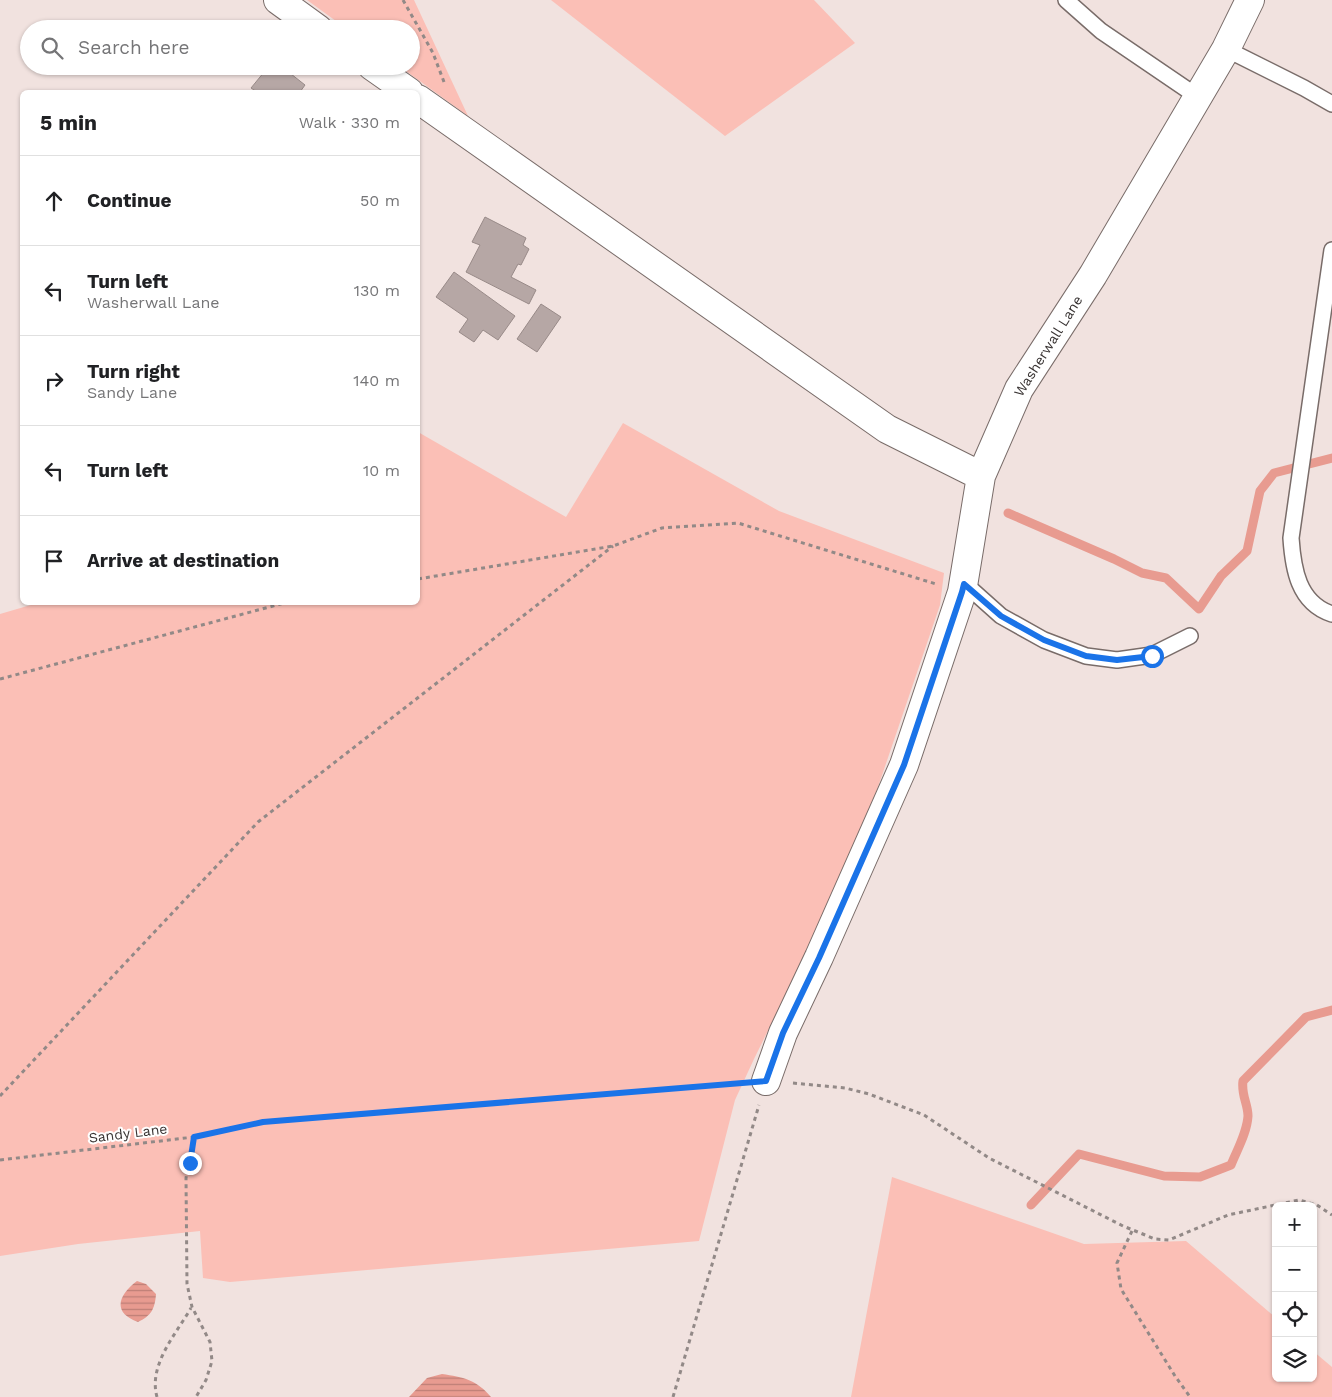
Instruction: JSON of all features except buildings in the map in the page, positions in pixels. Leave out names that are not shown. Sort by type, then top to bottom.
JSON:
[{"type":"street","points":[[278,0],[306,20]]},
{"type":"street","name":"Washerwall Lane","points":[[766,1081],[783,1033],[819,958],[904,765],[963,588],[981,476],[1019,389],[1093,275],[1226,49],[1250,0]]},
{"type":"street","points":[[385,75],[406,90]]},
{"type":"street","points":[[420,100],[887,429],[981,476]]},
{"type":"lane","points":[[1066,0],[1101,31],[1198,97]]},
{"type":"lane","points":[[1226,49],[1332,104]]},
{"type":"lane","points":[[1332,250],[1291,538],[1293,566],[1301,589],[1318,607],[1332,614]]},
{"type":"lane","points":[[963,588],[1001,616],[1044,640],[1086,656],[1117,660],[1152,656],[1190,636]]},
{"type":"path","points":[[404,0],[415,20]]},
{"type":"path","points":[[420,29],[433,53],[447,88]]},
{"type":"path","points":[[420,579],[613,546],[662,528],[738,523],[963,588]]},
{"type":"path","points":[[0,1096],[258,822],[613,546]]},
{"type":"path","points":[[0,679],[277,605]]},
{"type":"path","points":[[673,1397],[766,1081]]},
{"type":"path","name":"Sandy Lane","points":[[0,1160],[194,1137],[263,1122],[766,1081],[845,1088],[869,1094],[924,1115],[989,1158],[1132,1231],[1155,1239],[1169,1240],[1228,1215],[1299,1200],[1317,1206],[1332,1215]]},
{"type":"path","points":[[194,1137],[186,1178],[187,1284],[192,1307],[210,1342],[212,1361],[206,1380],[196,1397]]},
{"type":"path","points":[[1132,1231],[1117,1263],[1120,1289],[1190,1397]]},
{"type":"path","points":[[157,1397],[154,1383],[157,1367],[192,1307]]},
{"type":"shaded area","points":[[307,0],[414,0],[468,116],[411,75],[420,75],[420,20],[335,20]]},
{"type":"shaded area","points":[[551,0],[814,0],[855,43],[725,136]]},
{"type":"shaded area","points":[[623,423],[779,511],[944,573],[940,605],[878,787],[823,919],[735,1100],[699,1241],[230,1282],[203,1278],[200,1231],[78,1244],[0,1256],[0,614],[31,605],[420,605],[420,433],[566,517]]},
{"type":"shaded area","points":[[892,1177],[1084,1244],[1186,1241],[1272,1315],[1272,1382],[1317,1382],[1317,1354],[1332,1367],[1332,1397],[851,1397]]},
{"type":"shaded area","points":[[137,1281],[146,1284],[156,1294],[152,1311],[138,1322],[124,1314],[121,1309],[122,1298],[125,1292]]},
{"type":"shaded area","points":[[442,1374],[469,1380],[486,1391],[491,1397],[409,1397],[427,1378]]},
{"type":"waterway","points":[[1008,513],[1142,573],[1166,578],[1199,609],[1221,576],[1247,551],[1260,491],[1274,473],[1332,458]]},
{"type":"waterway","points":[[1031,1205],[1079,1154],[1164,1176],[1200,1177],[1231,1165],[1244,1135],[1248,1116],[1243,1081],[1306,1017],[1332,1010]]},
{"type":"route","points":[[190,1163],[194,1137],[263,1122],[766,1081],[783,1033],[819,958],[904,765],[964,584],[1001,616],[1044,640],[1086,656],[1117,660],[1152,656]]}]
